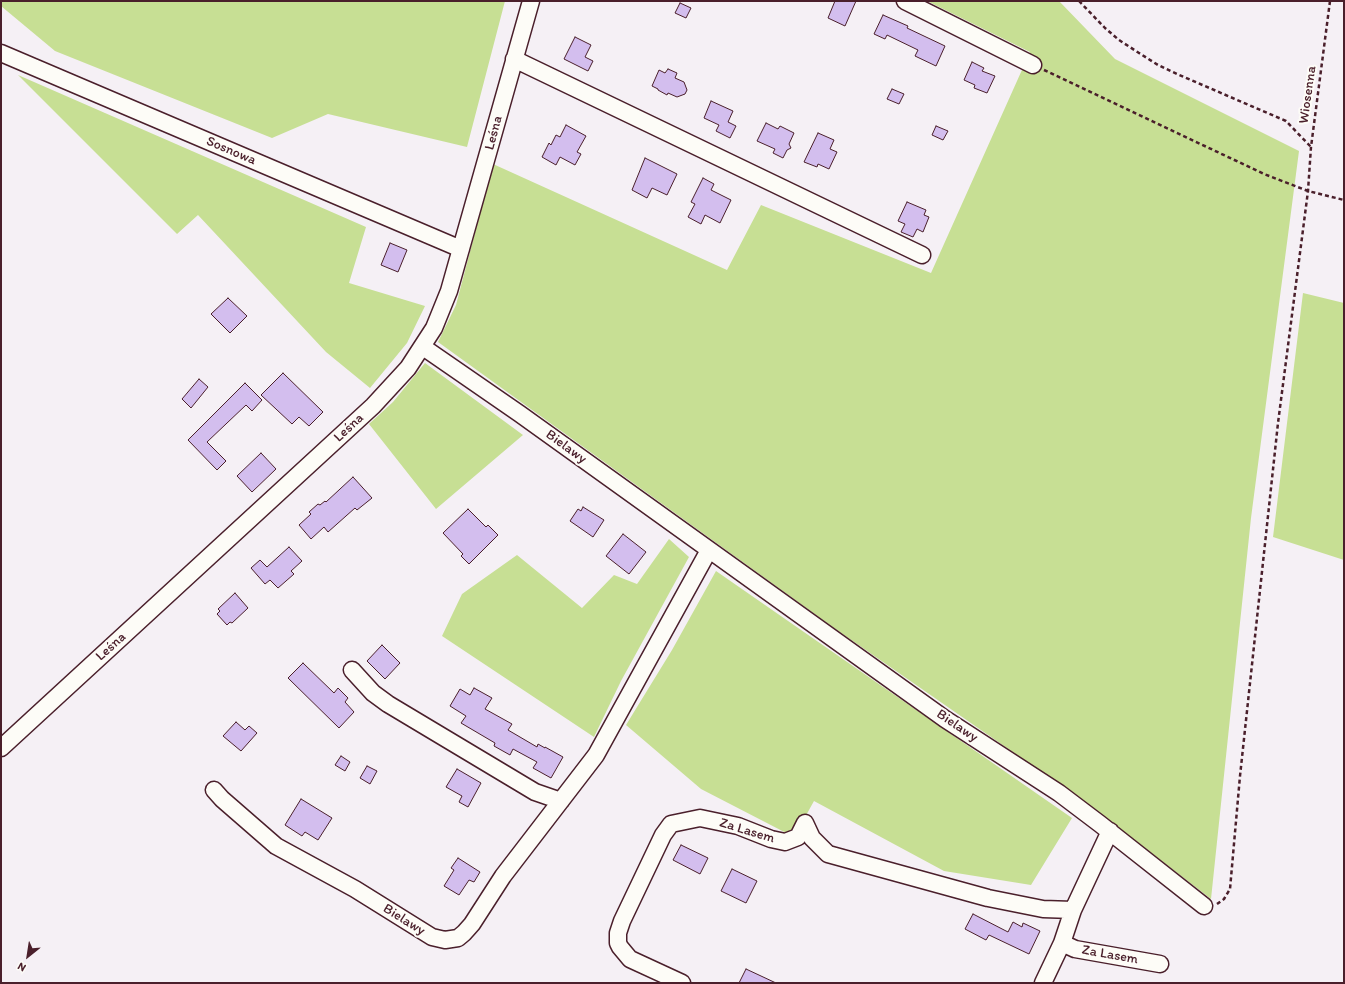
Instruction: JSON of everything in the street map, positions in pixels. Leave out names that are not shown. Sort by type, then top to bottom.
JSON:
[{"type":"street","name":"Leśna","points":[[1,748],[381,398],[408,368],[423,347],[434,328],[449,291],[531,1]]},
{"type":"street","points":[[905,1],[1033,65]]},
{"type":"street","name":"Sosnowa","points":[[1,53],[462,249]]},
{"type":"street","points":[[514,59],[922,255]]},
{"type":"street","name":"Bielawy","points":[[423,347],[513,409],[945,719],[1059,793],[1204,906]]},
{"type":"street","name":"Bielawy","points":[[214,790],[222,799],[276,846],[355,890],[426,934],[445,940],[458,938],[468,928],[503,876],[596,756],[709,550]]},
{"type":"street","points":[[352,670],[373,693],[388,704],[535,792],[561,801]]},
{"type":"street","name":"Za Lasem","points":[[682,983],[626,956],[618,943],[618,933],[622,921],[663,835],[672,824],[700,818],[732,825],[771,839],[785,842],[798,838],[805,823],[812,838],[828,854],[988,898],[1043,909],[1073,910]]},
{"type":"street","name":"Za Lasem","points":[[1042,983],[1062,943],[1073,910],[1110,832]]},
{"type":"street","name":"Za Lasem","points":[[1062,943],[1074,949],[1160,964]]},
{"type":"path","points":[[1079,1],[1119,40],[1158,65],[1286,121],[1311,147]]},
{"type":"path","name":"Wiosenna","points":[[1204,906],[1214,906],[1224,899],[1230,889],[1240,776],[1278,423],[1308,191],[1311,147],[1330,1]]},
{"type":"path","points":[[1033,65],[1264,174],[1308,191],[1344,200]]},
{"type":"green space","points":[[1,1],[505,1],[467,147],[328,114],[272,138],[55,51],[1,6]]},
{"type":"green space","points":[[927,1],[1059,1],[1115,59],[1299,151],[1251,518],[1211,899],[1089,805],[834,628],[438,342],[456,305],[493,164],[727,270],[761,205],[931,273],[1030,52]]},
{"type":"green space","points":[[18,75],[366,227],[349,283],[425,306],[407,343],[370,388],[326,352],[198,215],[177,234]]},
{"type":"green space","points":[[1303,293],[1344,303],[1344,560],[1273,537]]},
{"type":"green space","points":[[425,363],[523,435],[436,509],[369,424],[393,402]]},
{"type":"green space","points":[[669,539],[689,557],[621,681],[594,737],[442,636],[462,594],[517,555],[582,608],[614,575],[637,584]]},
{"type":"green space","points":[[716,571],[1072,818],[1031,885],[944,871],[814,801],[794,837],[701,789],[626,725],[672,650]]},
{"type":"building","points":[[835,1],[856,1],[845,26],[828,18]]},
{"type":"building","points":[[680,3],[691,8],[686,18],[675,13]]},
{"type":"building","points":[[883,15],[908,26],[907,28],[945,46],[936,66],[915,56],[918,50],[887,35],[885,39],[874,34]]},
{"type":"building","points":[[575,37],[591,45],[585,57],[593,61],[588,71],[564,59]]},
{"type":"building","points":[[972,62],[984,68],[982,71],[995,76],[987,93],[974,88],[975,85],[964,80]]},
{"type":"building","points":[[668,69],[677,73],[675,78],[684,82],[687,90],[685,94],[677,97],[668,93],[667,95],[652,86],[659,70],[665,73]]},
{"type":"building","points":[[892,89],[904,94],[899,104],[887,99]]},
{"type":"building","points":[[711,101],[733,111],[728,122],[736,126],[730,138],[716,131],[719,125],[704,118]]},
{"type":"building","points":[[766,123],[778,129],[780,126],[794,133],[789,144],[791,148],[787,150],[783,158],[773,153],[775,149],[757,141]]},
{"type":"building","points":[[566,125],[586,136],[577,152],[581,154],[575,165],[560,157],[556,165],[542,157],[549,143],[551,145],[556,135],[560,137]]},
{"type":"building","points":[[936,126],[948,131],[943,140],[932,135]]},
{"type":"building","points":[[818,133],[834,140],[830,149],[837,152],[829,169],[818,164],[817,167],[804,162]]},
{"type":"building","points":[[645,158],[677,174],[667,195],[652,188],[647,198],[632,190]]},
{"type":"building","points":[[703,178],[714,184],[711,190],[731,200],[720,223],[705,215],[701,224],[688,217],[695,204],[691,202]]},
{"type":"building","points":[[907,202],[926,210],[924,215],[929,217],[923,232],[917,229],[913,237],[901,232],[905,224],[898,221]]},
{"type":"building","points":[[390,243],[407,250],[398,272],[381,265]]},
{"type":"building","points":[[228,298],[247,316],[230,333],[211,314]]},
{"type":"building","points":[[283,373],[323,412],[309,426],[299,417],[292,424],[261,395]]},
{"type":"building","points":[[199,379],[208,387],[191,408],[182,399]]},
{"type":"building","points":[[245,383],[262,400],[252,411],[246,405],[207,442],[226,461],[217,470],[188,440]]},
{"type":"building","points":[[261,453],[276,469],[252,492],[237,476]]},
{"type":"building","points":[[353,477],[372,498],[357,510],[355,508],[328,532],[324,527],[311,539],[299,525],[311,514],[309,512],[318,504],[320,505],[325,501],[326,502]]},
{"type":"building","points":[[583,507],[604,520],[593,537],[570,521],[578,509],[581,511]]},
{"type":"building","points":[[468,509],[486,527],[488,525],[498,535],[469,564],[461,556],[463,554],[443,533]]},
{"type":"building","points":[[623,534],[646,552],[629,574],[606,556]]},
{"type":"building","points":[[289,547],[302,561],[291,571],[294,574],[278,588],[270,580],[265,584],[251,568],[260,560],[267,567]]},
{"type":"building","points":[[235,593],[248,608],[232,623],[230,622],[227,625],[217,614],[220,611],[218,609]]},
{"type":"building","points":[[382,645],[400,663],[385,679],[367,661]]},
{"type":"building","points":[[303,663],[334,693],[338,688],[348,698],[345,702],[354,712],[339,728],[288,678]]},
{"type":"building","points":[[474,688],[492,698],[485,709],[512,724],[508,730],[537,747],[538,744],[563,757],[551,778],[533,768],[537,762],[513,749],[510,755],[494,746],[495,743],[461,723],[466,716],[450,706],[460,689],[470,695]]},
{"type":"building","points":[[236,722],[245,730],[249,726],[257,733],[241,751],[223,736]]},
{"type":"building","points":[[341,756],[350,762],[345,771],[335,765]]},
{"type":"building","points":[[367,766],[377,771],[370,784],[360,778]]},
{"type":"building","points":[[457,769],[481,783],[468,807],[459,802],[462,796],[446,787]]},
{"type":"building","points":[[301,799],[332,818],[318,840],[305,832],[302,836],[285,825]]},
{"type":"building","points":[[681,845],[708,858],[700,874],[673,860]]},
{"type":"building","points":[[458,858],[480,872],[474,882],[469,880],[459,895],[444,886],[454,870],[451,868]]},
{"type":"building","points":[[732,869],[757,881],[746,903],[721,891]]},
{"type":"building","points":[[973,914],[1008,932],[1013,922],[1022,927],[1023,923],[1040,931],[1029,954],[989,935],[986,940],[965,929]]},
{"type":"building","points":[[746,969],[776,983],[739,983]]}]
